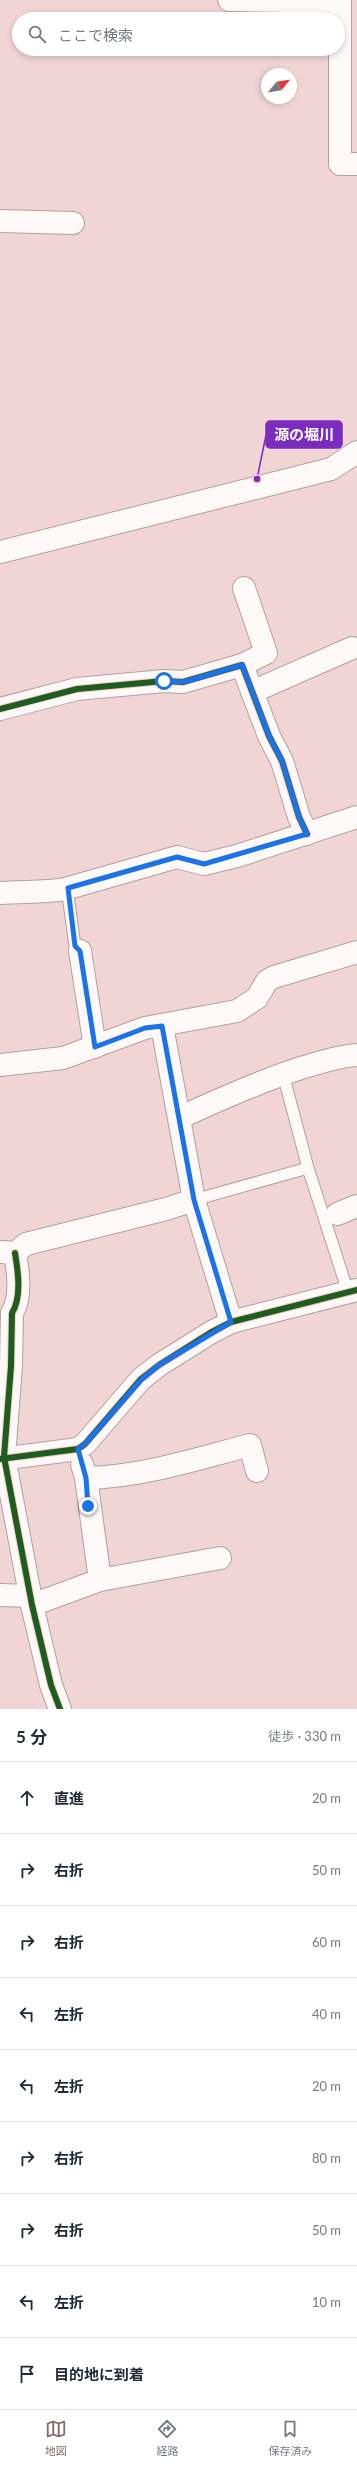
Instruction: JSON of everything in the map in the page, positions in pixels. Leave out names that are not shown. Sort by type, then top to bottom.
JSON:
[{"type":"street","points":[[229,0],[340,1],[344,12]]},
{"type":"street","points":[[348,25],[340,164],[357,164]]},
{"type":"street","points":[[0,221],[72,223]]},
{"type":"street","points":[[0,552],[331,469],[357,452]]},
{"type":"street","points":[[0,709],[76,689],[164,681],[184,682],[242,665],[266,653],[244,588]]},
{"type":"street","points":[[252,692],[352,648]]},
{"type":"street","points":[[242,665],[269,736],[282,761],[299,817],[307,834]]},
{"type":"street","points":[[0,893],[33,890],[47,892],[68,888],[177,857],[204,864],[357,819]]},
{"type":"street","points":[[80,951],[95,1047]]},
{"type":"street","points":[[0,1065],[63,1058],[145,1028],[237,1011],[257,998],[267,981],[274,977],[357,952]]},
{"type":"street","points":[[162,1026],[194,1200],[231,1322]]},
{"type":"street","points":[[178,1118],[251,1085],[340,1056],[357,1055]]},
{"type":"street","points":[[60,1709],[51,1685],[31,1601],[2,1458],[6,1318],[15,1307],[18,1273],[7,1253],[26,1244],[166,1209],[194,1200]]},
{"type":"street","points":[[337,1214],[357,1206]]},
{"type":"street","points":[[2,1458],[78,1449],[85,1444],[141,1380],[159,1365],[231,1322],[353,1291]]},
{"type":"street","points":[[86,1478],[108,1478],[183,1463],[250,1445],[257,1471]]},
{"type":"street","points":[[78,1449],[86,1478],[100,1580]]},
{"type":"street","points":[[0,1596],[31,1601],[100,1580],[220,1558]]},
{"type":"lane","points":[[68,888],[75,946],[80,951]]},
{"type":"lane","points":[[283,1074],[308,1168],[353,1291]]},
{"type":"lane","points":[[194,1200],[308,1168]]},
{"type":"cycle path","points":[[0,709],[77,689],[164,681],[183,682],[242,665],[269,736],[282,761],[299,817],[307,834]]},
{"type":"cycle path","points":[[15,1253],[18,1276],[18,1292],[15,1307],[12,1313],[11,1366],[4,1457],[32,1605],[51,1685],[60,1709]]},
{"type":"cycle path","points":[[0,1459],[78,1449],[85,1444],[141,1379],[159,1365],[210,1333],[231,1322],[357,1290]]},
{"type":"place","name":"源の堀川","points":[[257,479]]},
{"type":"route","points":[[88,1506],[86,1478],[78,1449],[85,1444],[141,1380],[159,1365],[210,1333],[231,1322],[194,1200],[162,1026],[145,1028],[95,1047],[80,951],[75,946],[68,888],[78,883],[177,857],[204,864],[237,856],[307,834],[299,817],[282,761],[269,736],[242,665],[184,682],[164,681]]}]
